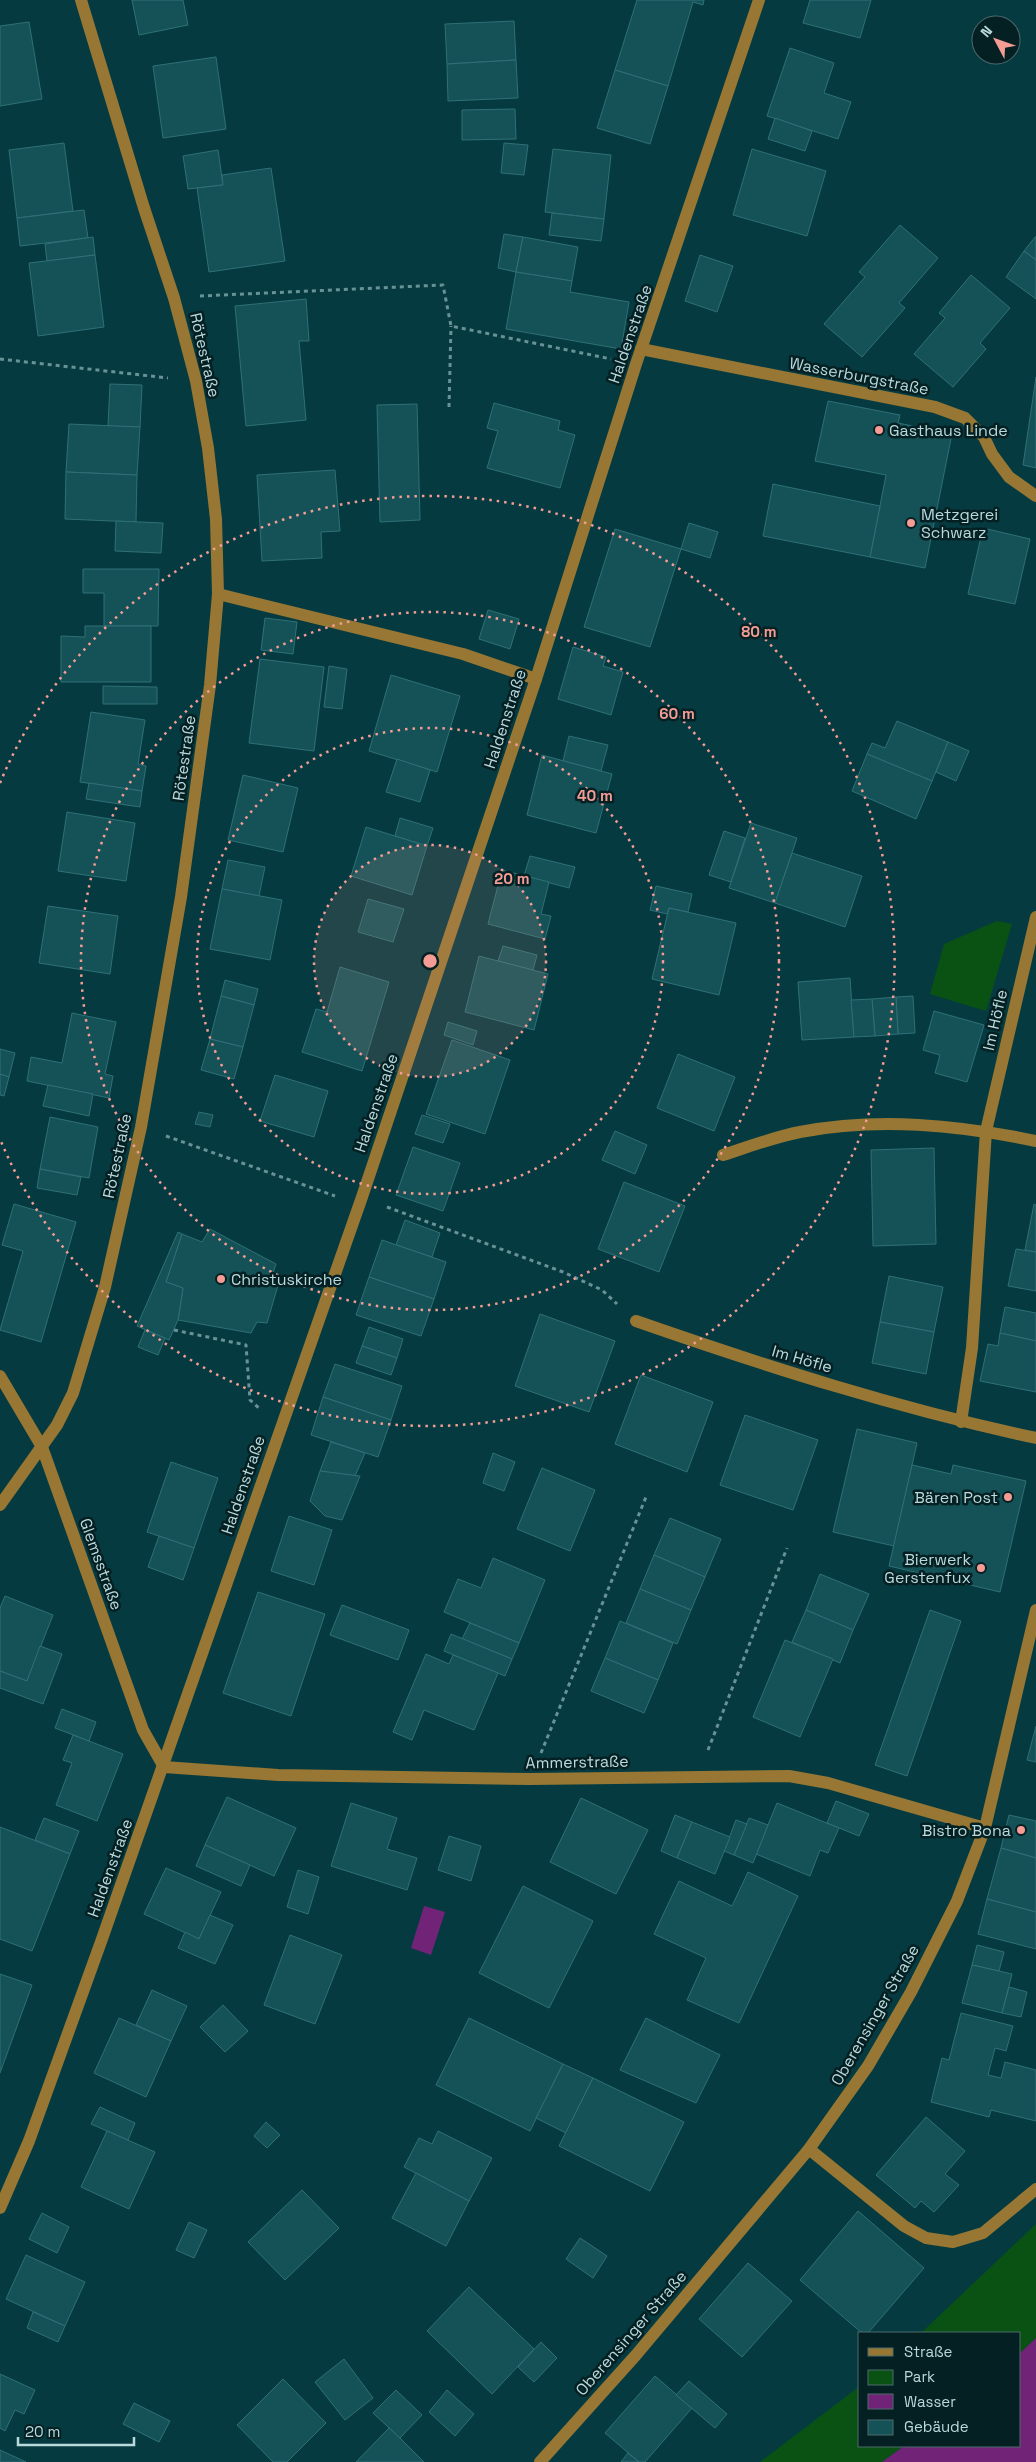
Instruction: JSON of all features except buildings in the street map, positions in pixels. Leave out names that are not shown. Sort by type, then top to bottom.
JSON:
[{"type":"street","name":"Rötestraße","points":[[0,1505],[57,1426],[73,1393],[105,1287],[141,1127],[181,897],[210,684],[218,594],[216,519],[208,448],[196,381],[174,298],[144,208],[81,0]]},
{"type":"street","name":"Haldenstraße","points":[[0,2208],[29,2141],[164,1767],[280,1428],[362,1197],[536,679],[636,364],[759,0]]},
{"type":"street","name":"Wasserburgstraße","points":[[641,349],[934,407],[965,418],[984,437],[992,454],[1009,477],[1036,496]]},
{"type":"street","points":[[218,594],[462,654],[536,679]]},
{"type":"street","name":"Im Höfle","points":[[961,1422],[972,1348],[986,1131],[1036,916]]},
{"type":"street","points":[[723,1155],[800,1132],[853,1125],[922,1124],[986,1131],[1036,1141]]},
{"type":"street","name":"Im Höfle","points":[[636,1321],[761,1364],[961,1422],[1036,1438]]},
{"type":"street","name":"Glemsstraße","points":[[0,1376],[42,1447],[143,1730],[164,1767]]},
{"type":"street","name":"Oberensinger Straße","points":[[540,2462],[636,2354],[809,2149],[868,2066],[911,1992],[957,1901],[985,1828],[1036,1610]]},
{"type":"street","name":"Ammerstraße","points":[[164,1767],[278,1775],[530,1779],[790,1776],[828,1783],[985,1828]]},
{"type":"street","points":[[809,2149],[904,2226],[926,2238],[953,2242],[983,2233],[1016,2208],[1036,2189]]},
{"type":"path","points":[[174,298],[443,285],[450,326],[449,407]]},
{"type":"path","points":[[450,326],[636,364]]},
{"type":"path","points":[[0,360],[159,377]]},
{"type":"path","points":[[176,1140],[336,1196],[362,1197],[579,1279],[602,1290],[636,1321]]},
{"type":"path","points":[[174,1330],[246,1346],[250,1400],[280,1428]]},
{"type":"path","points":[[530,1779],[646,1496]]},
{"type":"path","points":[[698,1776],[787,1548]]},
{"type":"green space","points":[[997,921],[1012,924],[986,1011],[930,994],[944,944]]},
{"type":"green space","points":[[1036,2224],[1036,2338],[1021,2352],[1021,2332],[922,2332]]},
{"type":"green space","points":[[858,2388],[858,2447],[903,2447],[882,2462],[760,2462]]},
{"type":"water","points":[[424,1906],[445,1912],[431,1955],[411,1948]]},
{"type":"water","points":[[1036,2338],[1036,2462],[882,2462],[903,2447],[1021,2447],[1021,2352]]},
{"type":"place","name":"Gasthaus Linde","points":[[879,430]]},
{"type":"place","name":"Metzgerei Schwarz","points":[[911,523]]},
{"type":"place","name":"Christuskirche","points":[[221,1279]]},
{"type":"place","name":"Bären Post","points":[[1008,1497]]},
{"type":"place","name":"Bierwerk Gerstenfux","points":[[981,1568]]},
{"type":"place","name":"Bistro Bona","points":[[1021,1830]]}]
